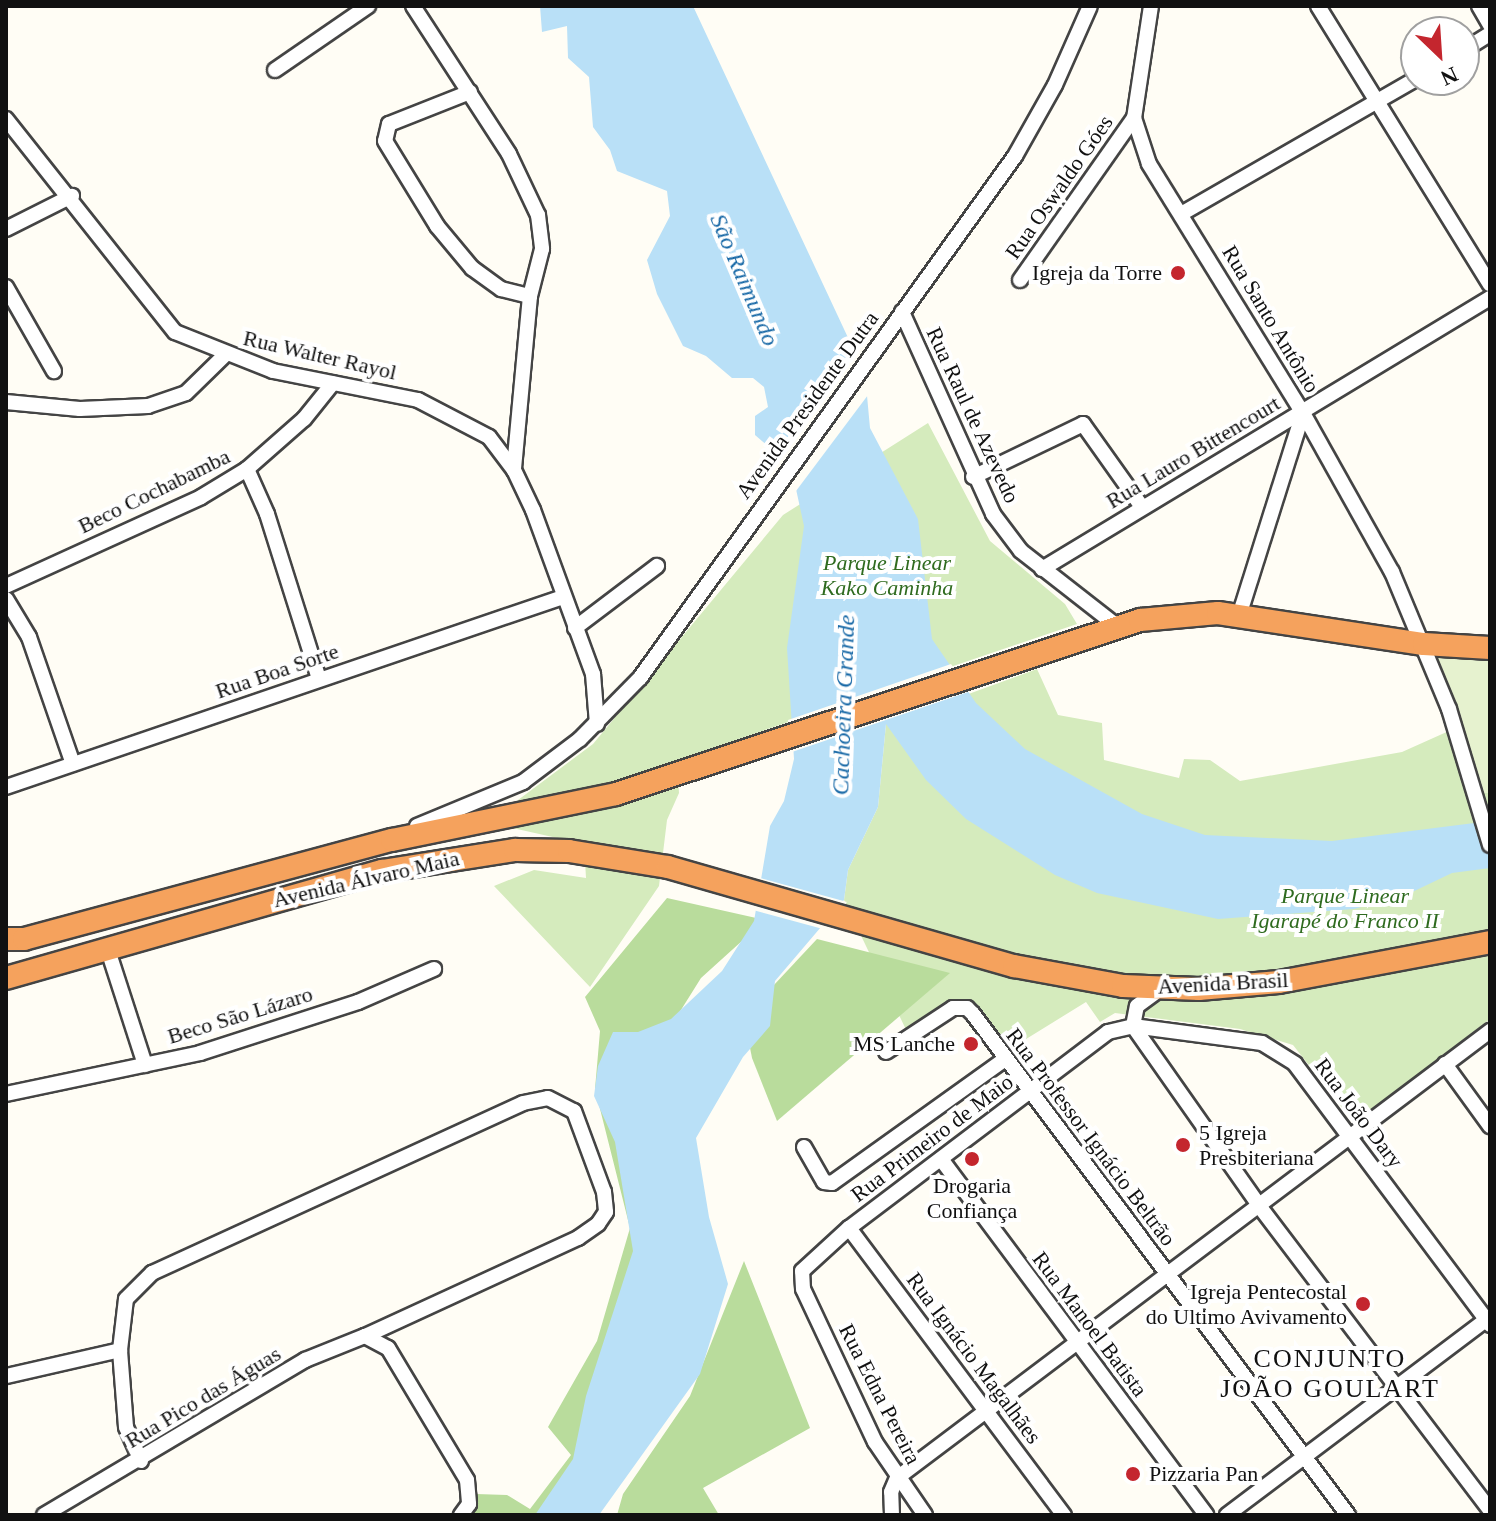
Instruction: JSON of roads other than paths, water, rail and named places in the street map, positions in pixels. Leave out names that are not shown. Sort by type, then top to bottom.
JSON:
[{"type":"highway","points":[[1117,626],[1174,614],[1239,616],[1424,644],[1490,648]]},
{"type":"highway","name":"Avenida Álvaro Maia","points":[[15,939],[392,840],[574,805],[694,770],[1117,626]]},
{"type":"highway","name":"Avenida Álvaro Maia","points":[[6,978],[382,871],[477,853],[569,851],[668,867],[956,949]]},
{"type":"highway","name":"Avenida Brasil","points":[[956,949],[1123,986],[1167,988],[1279,982],[1490,942]]},
{"type":"street","points":[[275,70],[368,6]]},
{"type":"street","name":"Rua Walter Rayol","points":[[413,6],[509,154],[538,215],[542,249],[530,296],[514,470]]},
{"type":"street","name":"Avenida Presidente Dutra","points":[[509,790],[597,724],[686,616],[745,528],[1015,156],[1055,85],[1090,6]]},
{"type":"street","name":"Rua Santo Antônio","points":[[1151,6],[1134,118],[1149,164],[1303,413],[1392,572],[1424,644],[1490,845]]},
{"type":"street","points":[[1318,6],[1490,284]]},
{"type":"street","points":[[1479,6],[1490,25]]},
{"type":"street","points":[[1181,214],[1400,89]]},
{"type":"street","points":[[470,92],[389,124],[385,141],[437,226],[472,268],[501,289],[530,296]]},
{"type":"street","name":"Rua Oswaldo Góes","points":[[1020,280],[1134,118]]},
{"type":"street","name":"Rua Walter Rayol","points":[[6,119],[72,196],[175,332],[225,355],[333,383],[418,400],[455,415],[489,437],[514,470],[593,674],[597,724]]},
{"type":"street","points":[[6,229],[72,196]]},
{"type":"street","points":[[6,287],[54,371]]},
{"type":"street","name":"Rua Lauro Bittencourt","points":[[1042,569],[1490,298]]},
{"type":"street","name":"Rua Raul de Azevedo","points":[[902,312],[973,477],[1010,538],[1042,569],[1117,626]]},
{"type":"street","points":[[6,402],[80,409],[148,406],[186,393],[225,355]]},
{"type":"street","name":"Beco Cochabamba","points":[[6,586],[201,497],[247,469],[308,416],[333,383]]},
{"type":"street","points":[[1239,616],[1303,413]]},
{"type":"street","points":[[973,477],[1083,424],[1142,507]]},
{"type":"street","points":[[247,469],[267,514],[319,679]]},
{"type":"street","points":[[575,628],[657,566]]},
{"type":"street","name":"Rua Boa Sorte","points":[[6,787],[563,597]]},
{"type":"street","points":[[6,599],[29,637],[73,764]]},
{"type":"street","points":[[593,674],[620,699]]},
{"type":"street","name":"Avenida Álvaro Maia","points":[[392,840],[509,790]]},
{"type":"street","points":[[107,947],[145,1065]]},
{"type":"street","name":"Beco São Lázaro","points":[[6,1094],[200,1053],[358,1002],[434,969]]},
{"type":"street","points":[[1123,986],[1137,1006],[1133,1026],[1260,1207],[1490,1510]]},
{"type":"street","points":[[1137,1006],[1167,988]]},
{"type":"street","name":"Rua Professor Ignácio Beltrão","points":[[886,1052],[953,1008],[967,1008],[973,1014],[1029,1093],[1348,1515]]},
{"type":"street","name":"Rua Primeiro de Maio","points":[[803,1289],[802,1271],[849,1228],[1108,1032],[1133,1026]]},
{"type":"street","name":"Rua João Dary","points":[[1133,1026],[1241,1039],[1278,1051],[1295,1064],[1489,1321]]},
{"type":"street","points":[[892,1515],[891,1492],[897,1478],[1490,1031]]},
{"type":"street","name":"Rua Primeiro de Maio","points":[[804,1147],[824,1182],[832,1183],[1005,1059]]},
{"type":"street","points":[[1445,1064],[1490,1126]]},
{"type":"street","name":"Rua Pico das Águas","points":[[44,1515],[141,1461],[305,1360],[365,1336],[578,1238],[598,1224],[606,1212],[604,1192],[574,1111],[548,1098],[523,1103],[152,1273],[126,1299],[120,1350]]},
{"type":"street","name":"Rua Manoel Batista","points":[[941,1159],[1206,1515]]},
{"type":"street","name":"Rua Ignácio Magalhães","points":[[849,1228],[1064,1515]]},
{"type":"street","name":"Rua Edna Pereira","points":[[803,1289],[897,1478],[925,1515]]},
{"type":"street","points":[[1227,1515],[1489,1321]]},
{"type":"street","points":[[365,1336],[388,1348],[467,1480],[469,1504],[461,1515]]},
{"type":"street","points":[[6,1376],[120,1350],[126,1427],[141,1461]]},
{"type":"water","points":[[540,6],[693,6],[865,374],[870,428],[918,519],[932,639],[976,703],[1025,749],[1142,814],[1205,835],[1332,841],[1490,821],[1490,868],[1452,873],[1406,895],[1354,909],[1218,919],[1097,893],[1055,875],[966,819],[926,780],[886,724],[878,807],[848,870],[844,900],[775,981],[770,1026],[743,1057],[696,1138],[709,1217],[728,1284],[700,1374],[599,1515],[535,1515],[573,1459],[586,1396],[633,1251],[615,1142],[594,1096],[598,1066],[613,1032],[638,1032],[671,1019],[722,971],[754,921],[770,826],[784,801],[794,759],[787,648],[804,526],[791,466],[755,435],[755,416],[768,407],[764,387],[753,378],[732,378],[706,356],[683,346],[657,294],[647,260],[670,216],[667,191],[617,171],[610,150],[593,127],[589,77],[568,58],[567,26],[542,32]]},
{"type":"place","name":"Igreja da Torre","points":[[1178,273]]},
{"type":"place","name":"MS Lanche","points":[[971,1044]]},
{"type":"place","name":"5 Igreja Presbiteriana","points":[[1183,1145]]},
{"type":"place","name":"Drogaria Confiança","points":[[972,1159]]},
{"type":"place","name":"Igreja Pentecostal do Ultimo Avivamento","points":[[1363,1304]]},
{"type":"place","name":"Pizzaria Pan","points":[[1133,1474]]},
{"type":"district","name":"CONJUNTO JOÃO GOULART","points":[[1330,1374]]},
{"type":"water label","name":"São Raimundo","points":[[744,280]]},
{"type":"water label","name":"Cachoeira Grande","points":[[844,705]]},
{"type":"park label","name":"Parque Linear Kako Caminha","points":[[887,574]]},
{"type":"park label","name":"Parque Linear Igarapé do Franco II","points":[[1345,908]]}]
